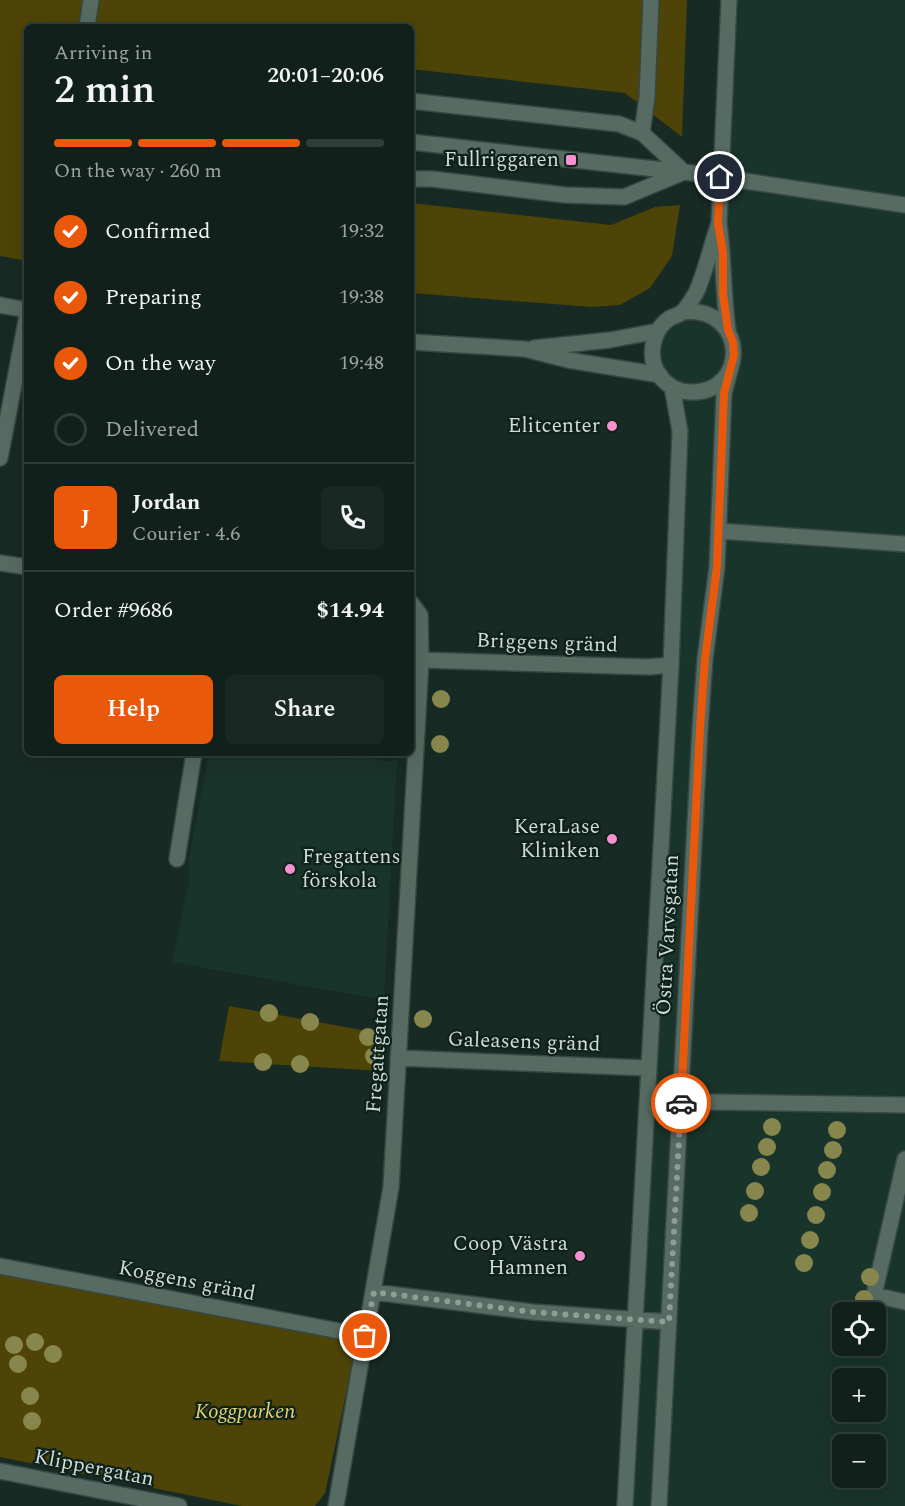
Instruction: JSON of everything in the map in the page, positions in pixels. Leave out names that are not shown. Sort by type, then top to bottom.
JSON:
[{"type":"street","points":[[87,24],[91,0]]},
{"type":"street","points":[[642,133],[647,97],[651,0]]},
{"type":"street","points":[[728,330],[719,320],[695,311],[682,312],[670,318],[654,338],[652,355],[660,375],[672,387],[685,392],[699,393],[712,388],[724,379],[731,368],[734,355],[723,294],[723,253],[718,223],[729,0]]},
{"type":"street","points":[[414,101],[619,124],[642,133],[684,172]]},
{"type":"street","points":[[414,142],[684,172],[905,205]]},
{"type":"street","points":[[414,179],[432,179],[565,195],[624,197],[684,172]]},
{"type":"street","points":[[682,312],[696,293],[718,223]]},
{"type":"street","points":[[0,305],[24,309]]},
{"type":"street","points":[[414,342],[525,349],[610,340],[658,331]]},
{"type":"street","points":[[0,458],[24,332]]},
{"type":"street","points":[[525,349],[568,360],[660,375]]},
{"type":"street","name":"Östra Varvsgatan","points":[[659,1506],[700,729],[705,659],[717,567],[724,393],[731,368]]},
{"type":"street","name":"Östra Varvsgatan","points":[[625,1506],[647,1068],[671,665],[680,431],[672,387]]},
{"type":"street","points":[[719,531],[905,544]]},
{"type":"street","points":[[0,562],[24,566]]},
{"type":"street","name":"Fregattgatan","points":[[336,1506],[391,1186],[422,660],[420,615],[414,607]]},
{"type":"street","name":"Briggens gränd","points":[[422,660],[649,667],[671,665]]},
{"type":"street","points":[[177,859],[194,756]]},
{"type":"street","name":"Galeasens gränd","points":[[398,1058],[647,1068]]},
{"type":"street","points":[[681,1105],[713,1102],[905,1105]]},
{"type":"street","points":[[905,1159],[874,1295],[905,1302]]},
{"type":"street","name":"Koggens gränd","points":[[0,1266],[365,1336]]},
{"type":"street","points":[[374,1292],[533,1312],[669,1322]]},
{"type":"street","name":"Klippergatan","points":[[0,1471],[152,1503],[179,1506]]},
{"type":"shaded area","points":[[729,0],[905,0],[905,1506],[625,1506],[680,431],[653,346],[682,312],[719,223]]},
{"type":"shaded area","name":"Fregattens förskola","points":[[208,756],[332,756],[337,759],[367,758],[392,762],[397,758],[384,1000],[172,962],[189,881],[189,857]]},
{"type":"green space","points":[[0,0],[687,0],[682,137],[625,93],[414,69],[414,24],[24,24],[24,260],[0,256]]},
{"type":"green space","points":[[414,203],[611,225],[655,207],[680,205],[672,256],[650,288],[620,305],[592,307],[414,293]]},
{"type":"green space","points":[[229,1006],[384,1034],[381,1071],[219,1061]]},
{"type":"green space","name":"Koggparken","points":[[0,1272],[334,1336],[354,1357],[325,1493],[315,1506],[242,1506],[0,1457]]},
{"type":"way so far","points":[[365,1336],[374,1292],[533,1312],[669,1322],[681,1103]]},
{"type":"place","name":"Fullriggaren","points":[[571,160]]},
{"type":"place","name":"Elitcenter","points":[[612,426]]},
{"type":"place","name":"KeraLase Kliniken","points":[[612,839]]},
{"type":"place","name":"Fregattens förskola","points":[[290,869]]},
{"type":"place","name":"Coop Västra Hamnen","points":[[580,1256]]},
{"type":"route","points":[[681,1103],[700,729],[705,659],[717,567],[724,393],[734,355],[723,294],[723,253],[718,223],[720,177]]}]
